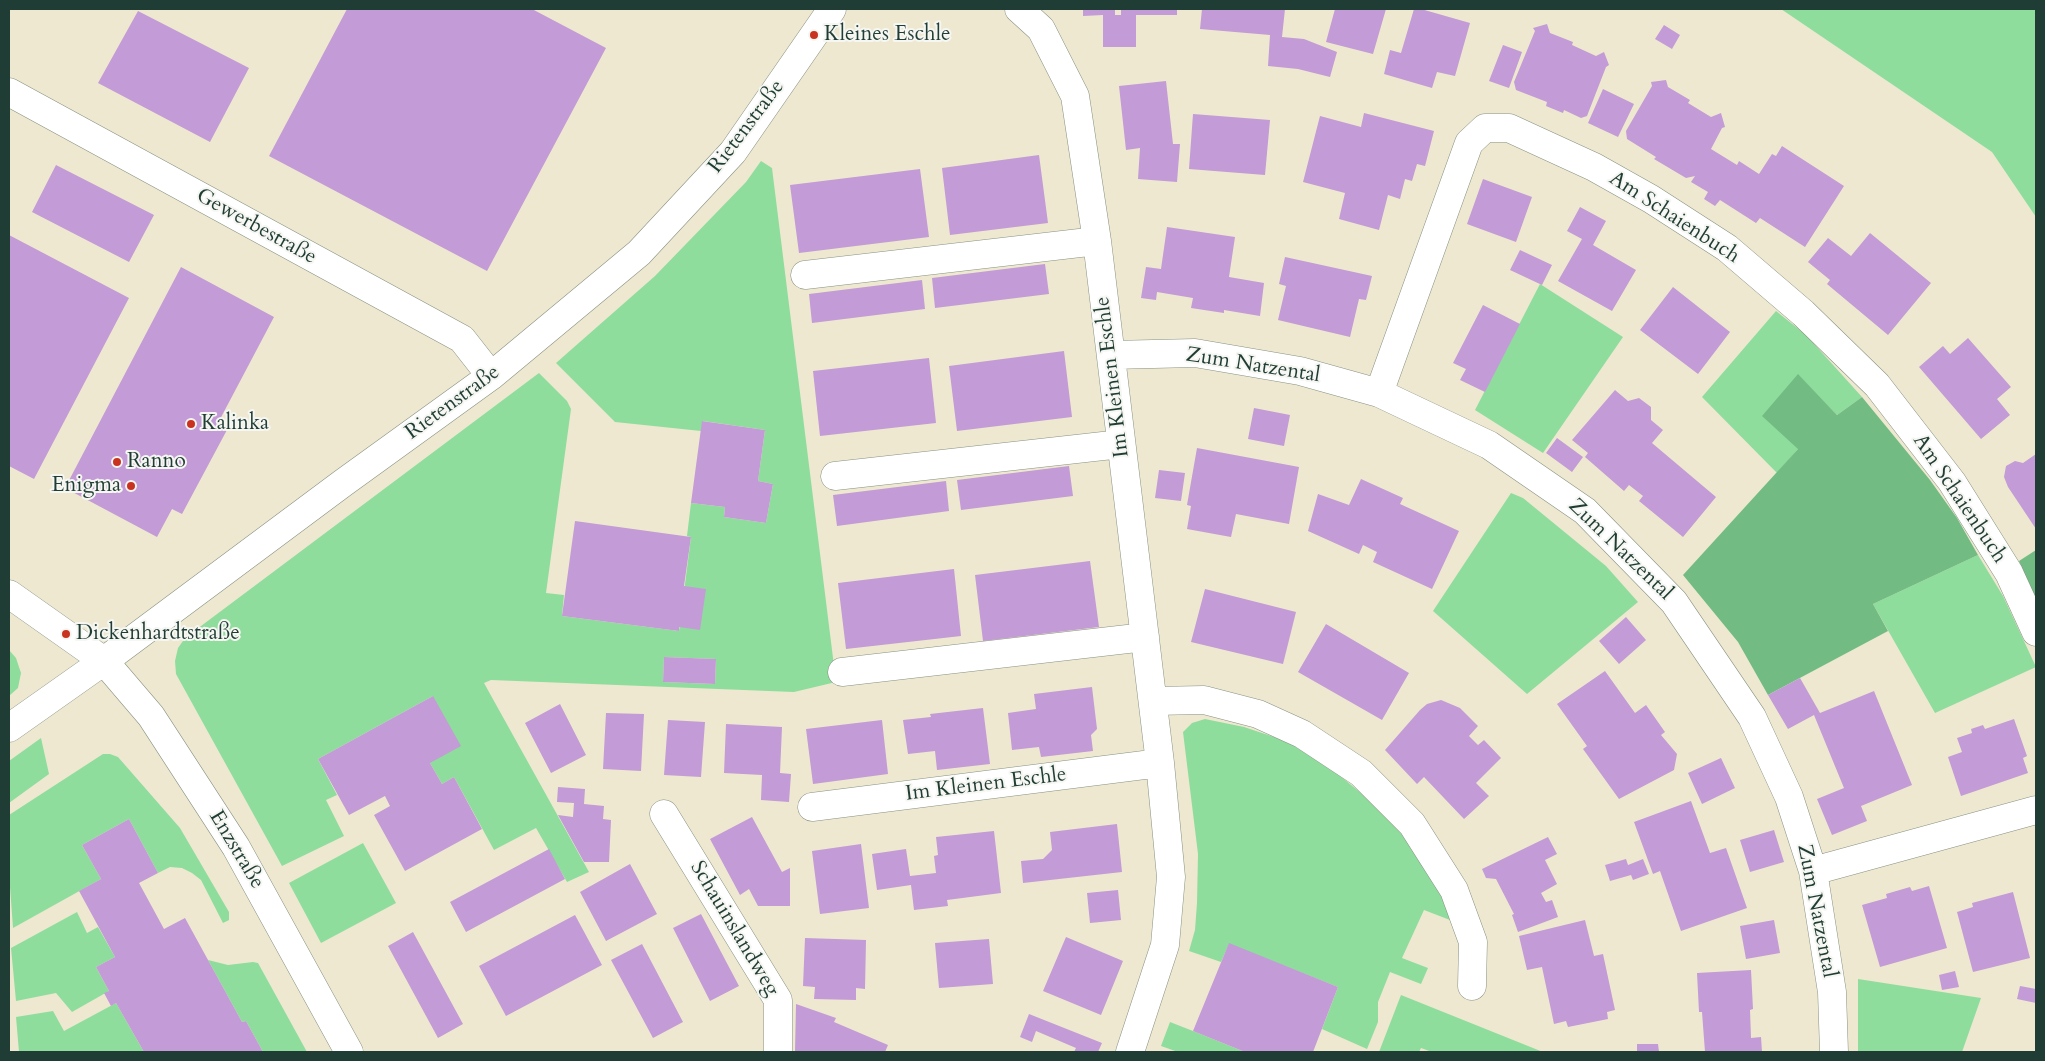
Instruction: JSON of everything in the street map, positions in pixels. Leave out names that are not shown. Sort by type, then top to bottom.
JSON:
[{"type":"street","name":"Rietenstraße","points":[[9,728],[104,661],[343,483],[491,376],[646,246],[733,152],[832,9]]},
{"type":"street","name":"Im Kleinen Eschle","points":[[1019,9],[1041,28],[1075,96],[1097,241],[1160,763],[1171,877],[1165,945],[1130,1052]]},
{"type":"street","name":"Gewerbestraße","points":[[9,92],[462,339],[491,376]]},
{"type":"street","name":"Am Schaienbuch","points":[[1379,393],[1469,143],[1485,128],[1509,128],[1594,167],[1651,199],[1727,248],[1803,313],[1877,385],[1952,482],[2009,573],[2036,632]]},
{"type":"street","points":[[805,275],[1097,241]]},
{"type":"street","name":"Zum Natzental","points":[[1111,355],[1195,353],[1300,371],[1379,393],[1490,445],[1585,511],[1674,602],[1752,717],[1789,797],[1813,871],[1832,992],[1834,1052]]},
{"type":"street","points":[[835,476],[1121,444]]},
{"type":"street","points":[[9,594],[104,661]]},
{"type":"street","points":[[842,672],[1145,637]]},
{"type":"street","name":"Enzstraße","points":[[104,661],[151,716],[236,847],[348,1052]]},
{"type":"street","points":[[1153,701],[1204,700],[1258,714],[1302,734],[1361,772],[1412,824],[1454,890],[1472,942],[1472,986]]},
{"type":"street","name":"Im Kleinen Eschle","points":[[812,807],[1160,763]]},
{"type":"street","points":[[1813,871],[2036,810]]},
{"type":"street","name":"Schauinslandweg","points":[[664,814],[778,1000],[778,1052]]},
{"type":"green space","points":[[1781,9],[2036,9],[2036,217],[1992,152]]},
{"type":"green space","points":[[761,161],[772,168],[836,682],[794,692],[491,680],[484,683],[589,872],[567,882],[536,828],[494,850],[454,777],[442,784],[430,763],[433,696],[318,759],[337,795],[326,800],[344,836],[282,866],[176,674],[175,661],[178,648],[185,638],[539,373],[567,401],[571,409],[546,593],[564,595],[562,616],[679,631],[691,537],[687,536],[691,503],[725,507],[724,517],[766,523],[773,484],[758,481],[765,430],[703,421],[701,431],[615,422],[556,363],[655,276],[746,182]],"holes":[[[664,657],[716,659],[715,684],[663,682]]]},
{"type":"green space","points":[[1540,284],[1623,337],[1543,453],[1475,410]]},
{"type":"green space","points":[[1776,311],[1806,335],[1862,397],[1837,415],[1798,375],[1798,449],[1777,473],[1702,397]]},
{"type":"green space","points":[[1798,374],[1837,415],[1862,397],[1930,480],[1957,518],[1978,555],[1873,604],[1888,631],[1768,695],[1738,642],[1683,575],[1798,449],[1762,416]]},
{"type":"green space","points":[[1511,493],[1523,498],[1606,566],[1638,602],[1527,694],[1433,611]]},
{"type":"green space","points":[[2036,550],[2036,601],[2019,561]]},
{"type":"green space","points":[[1978,555],[2003,596],[2036,667],[1935,713],[1873,604]]},
{"type":"green space","points":[[9,650],[16,658],[21,673],[18,688],[9,696]]},
{"type":"green space","points":[[1205,719],[1244,727],[1286,741],[1333,770],[1379,808],[1417,852],[1447,906],[1450,920],[1424,910],[1402,958],[1428,968],[1421,984],[1390,972],[1378,1002],[1378,1022],[1367,1049],[1322,1029],[1338,987],[1229,944],[1221,962],[1189,951],[1195,930],[1198,854],[1183,732],[1192,723]]},
{"type":"green space","points":[[41,738],[49,774],[9,803],[9,761]]},
{"type":"green space","points":[[103,754],[118,757],[180,828],[229,912],[229,920],[223,923],[201,880],[192,873],[182,868],[170,867],[158,873],[129,819],[82,845],[101,879],[13,928],[9,873],[9,815]]},
{"type":"green space","points":[[363,843],[396,903],[321,943],[289,883]]},
{"type":"green space","points":[[77,912],[87,933],[98,927],[115,957],[96,967],[109,991],[72,1012],[56,993],[16,1001],[11,948]]},
{"type":"green space","points":[[208,960],[228,965],[258,963],[307,1052],[263,1052],[246,1021],[242,1022]]},
{"type":"green space","points":[[1858,979],[1981,998],[1962,1052],[1858,1052]]},
{"type":"green space","points":[[1401,995],[1543,1052],[1432,1052],[1421,1048],[1419,1052],[1379,1052]]},
{"type":"green space","points":[[116,1003],[144,1052],[19,1052],[16,1017],[53,1011],[64,1031]]},
{"type":"green space","points":[[1170,1022],[1245,1052],[1178,1052],[1161,1046]]},
{"type":"building","points":[[347,9],[532,9],[606,48],[487,271],[269,156]]},
{"type":"building","points":[[1083,9],[1115,9],[1115,15],[1121,15],[1121,9],[1177,9],[1177,15],[1136,15],[1136,47],[1103,47],[1103,15],[1083,16]]},
{"type":"building","points":[[1202,9],[1285,9],[1282,37],[1304,39],[1337,52],[1330,77],[1298,69],[1268,66],[1270,35],[1200,29]]},
{"type":"building","points":[[1335,9],[1386,9],[1373,54],[1326,42]]},
{"type":"building","points":[[1414,9],[1421,9],[1470,23],[1455,76],[1437,72],[1432,88],[1384,74],[1390,50],[1401,53]]},
{"type":"building","points":[[138,11],[249,68],[210,142],[98,83]]},
{"type":"building","points":[[1547,24],[1550,33],[1573,42],[1572,45],[1596,56],[1604,52],[1609,65],[1606,67],[1587,116],[1581,118],[1564,110],[1563,113],[1546,106],[1547,102],[1516,90],[1514,82],[1535,31],[1533,28]]},
{"type":"building","points":[[1664,25],[1680,35],[1672,49],[1655,39]]},
{"type":"building","points":[[1503,45],[1522,52],[1509,88],[1489,81]]},
{"type":"building","points":[[1666,80],[1668,87],[1690,100],[1688,103],[1711,117],[1721,113],[1725,127],[1722,128],[1711,149],[1737,165],[1739,161],[1759,174],[1772,154],[1776,156],[1782,146],[1844,186],[1805,247],[1760,218],[1756,223],[1720,200],[1715,206],[1704,199],[1708,192],[1691,182],[1695,176],[1686,178],[1654,159],[1656,157],[1627,139],[1626,131],[1652,86],[1651,82]]},
{"type":"building","points":[[1166,81],[1173,144],[1180,144],[1177,182],[1138,179],[1140,148],[1126,150],[1119,86]]},
{"type":"building","points":[[1603,89],[1634,104],[1618,137],[1588,123]]},
{"type":"building","points":[[1364,113],[1434,131],[1425,166],[1417,164],[1412,181],[1405,179],[1400,199],[1388,195],[1379,230],[1339,219],[1345,193],[1303,182],[1320,116],[1361,127]]},
{"type":"building","points":[[1193,114],[1270,120],[1265,175],[1189,169]]},
{"type":"building","points":[[1039,155],[1048,223],[950,235],[942,168]]},
{"type":"building","points":[[56,165],[154,215],[129,262],[32,212]]},
{"type":"building","points":[[920,169],[929,237],[799,253],[790,185]]},
{"type":"building","points":[[1483,179],[1532,197],[1516,242],[1467,224]]},
{"type":"building","points":[[1580,207],[1606,221],[1593,245],[1636,270],[1612,311],[1558,281],[1582,239],[1567,231]]},
{"type":"building","points":[[1167,227],[1235,237],[1229,277],[1264,283],[1260,316],[1224,310],[1224,313],[1191,308],[1193,298],[1157,292],[1156,300],[1141,298],[1146,267],[1161,269]]},
{"type":"building","points":[[1870,233],[1931,283],[1888,335],[1827,284],[1830,280],[1808,262],[1828,238],[1851,256]]},
{"type":"building","points":[[9,235],[129,298],[34,479],[9,466]]},
{"type":"building","points":[[1520,250],[1552,265],[1542,285],[1510,270]]},
{"type":"building","points":[[1285,257],[1372,276],[1366,300],[1359,299],[1350,337],[1278,320],[1286,286],[1279,284]]},
{"type":"building","points":[[1045,264],[1049,294],[935,308],[932,278]]},
{"type":"building","points":[[181,267],[274,317],[218,423],[228,428],[182,514],[172,509],[157,537],[65,488]]},
{"type":"building","points":[[922,280],[925,309],[812,323],[809,294]]},
{"type":"building","points":[[1673,287],[1730,332],[1698,374],[1640,330]]},
{"type":"building","points":[[1483,305],[1520,324],[1485,392],[1460,380],[1466,369],[1453,363]]},
{"type":"building","points":[[1968,338],[2011,387],[1997,399],[2010,415],[1981,439],[1919,367],[1943,346],[1950,354]]},
{"type":"building","points":[[1064,351],[1072,417],[957,431],[949,366]]},
{"type":"building","points":[[929,358],[936,423],[820,436],[813,371]]},
{"type":"building","points":[[1615,390],[1628,401],[1639,398],[1651,407],[1651,420],[1663,430],[1652,443],[1716,497],[1683,537],[1639,501],[1643,496],[1629,485],[1624,491],[1585,457],[1588,453],[1572,440]]},
{"type":"building","points":[[1254,408],[1290,415],[1284,446],[1248,439]]},
{"type":"building","points":[[702,421],[765,430],[758,481],[773,484],[766,523],[724,517],[725,507],[691,503]]},
{"type":"building","points":[[1557,438],[1583,457],[1572,472],[1546,453]]},
{"type":"building","points":[[1197,448],[1299,467],[1289,524],[1236,514],[1231,537],[1187,529],[1191,506],[1187,505]]},
{"type":"building","points":[[2036,454],[2036,529],[2008,487],[2004,477],[2006,466],[2015,461],[2023,463]]},
{"type":"building","points":[[1069,466],[1073,496],[961,510],[957,480]]},
{"type":"building","points":[[1159,470],[1185,473],[1181,501],[1155,498]]},
{"type":"building","points":[[1361,479],[1403,498],[1400,504],[1459,531],[1432,589],[1373,562],[1377,552],[1363,545],[1359,554],[1308,531],[1318,494],[1349,505]]},
{"type":"building","points":[[946,481],[949,511],[837,526],[833,495]]},
{"type":"building","points":[[575,521],[691,537],[684,586],[706,589],[700,630],[679,627],[679,631],[562,616]]},
{"type":"building","points":[[1090,561],[1099,627],[983,641],[975,575]]},
{"type":"building","points":[[954,569],[961,636],[846,649],[838,583]]},
{"type":"building","points":[[1205,589],[1296,612],[1283,664],[1191,642]]},
{"type":"building","points":[[1626,617],[1646,640],[1619,664],[1599,641]]},
{"type":"building","points":[[1326,624],[1409,673],[1382,720],[1298,672]]},
{"type":"building","points":[[664,657],[716,659],[715,684],[663,682]]},
{"type":"building","points":[[1605,671],[1635,713],[1646,705],[1665,732],[1661,735],[1677,754],[1674,770],[1619,799],[1583,749],[1587,746],[1557,704]]},
{"type":"building","points":[[1800,678],[1820,713],[1874,691],[1912,785],[1861,806],[1867,821],[1832,835],[1817,799],[1844,788],[1814,715],[1788,729],[1768,695]]},
{"type":"building","points":[[1092,687],[1097,729],[1091,735],[1093,751],[1041,757],[1039,747],[1012,750],[1008,713],[1036,709],[1034,694]]},
{"type":"building","points":[[433,696],[461,746],[430,763],[442,784],[454,777],[482,829],[405,871],[374,815],[390,806],[385,796],[349,815],[318,759]]},
{"type":"building","points":[[1441,700],[1460,708],[1478,726],[1469,736],[1478,745],[1484,740],[1501,758],[1476,783],[1489,796],[1464,819],[1424,777],[1417,784],[1385,750],[1420,710],[1427,704]]},
{"type":"building","points":[[560,704],[586,755],[551,773],[525,723]]},
{"type":"building","points":[[983,708],[990,764],[937,770],[935,751],[908,754],[903,720],[931,717],[930,714]]},
{"type":"building","points":[[606,713],[644,714],[641,771],[603,769]]},
{"type":"building","points":[[2014,719],[2027,756],[2023,758],[2028,773],[1961,796],[1948,757],[1962,752],[1957,738],[1972,733],[1971,729],[1983,725],[1985,729]]},
{"type":"building","points":[[668,720],[705,722],[701,777],[664,775]]},
{"type":"building","points":[[882,720],[888,774],[813,784],[806,729]]},
{"type":"building","points":[[726,724],[782,727],[780,773],[791,774],[789,802],[761,800],[762,775],[724,773]]},
{"type":"building","points":[[1721,758],[1735,788],[1702,804],[1688,773]]},
{"type":"building","points":[[558,787],[585,789],[584,804],[604,806],[603,819],[611,820],[609,862],[584,862],[558,815],[573,817],[574,803],[557,802]]},
{"type":"building","points":[[1691,801],[1710,853],[1726,848],[1747,908],[1681,931],[1660,871],[1653,874],[1634,822]]},
{"type":"building","points":[[752,817],[782,872],[790,868],[790,906],[758,906],[749,889],[740,895],[710,839]]},
{"type":"building","points":[[129,819],[158,873],[139,883],[164,929],[185,918],[242,1022],[246,1021],[263,1052],[144,1052],[116,1003],[111,1006],[104,993],[109,991],[96,967],[115,957],[79,891],[101,879],[82,845]]},
{"type":"building","points":[[1117,824],[1122,872],[1023,883],[1021,861],[1043,859],[1052,850],[1050,832]]},
{"type":"building","points":[[1774,830],[1784,862],[1750,872],[1740,840]]},
{"type":"building","points":[[994,831],[1001,893],[947,900],[948,906],[914,910],[911,885],[877,890],[872,854],[906,849],[910,876],[936,873],[934,856],[938,855],[936,837]]},
{"type":"building","points":[[1548,837],[1557,854],[1545,860],[1557,884],[1541,893],[1546,902],[1552,900],[1558,917],[1518,932],[1512,915],[1514,914],[1496,879],[1486,878],[1482,869]]},
{"type":"building","points":[[861,844],[869,908],[820,914],[812,851]]},
{"type":"building","points":[[549,849],[565,879],[466,932],[450,902]]},
{"type":"building","points":[[1626,859],[1628,865],[1643,859],[1649,874],[1633,880],[1631,875],[1610,881],[1605,865]]},
{"type":"building","points":[[630,864],[657,914],[606,941],[580,892]]},
{"type":"building","points":[[1929,886],[1947,948],[1880,967],[1862,905],[1887,898],[1886,894],[1910,887],[1912,891]]},
{"type":"building","points":[[1118,890],[1121,920],[1090,923],[1087,893]]},
{"type":"building","points":[[2013,892],[2030,958],[1973,972],[1957,912],[1973,907],[1972,903]]},
{"type":"building","points":[[701,914],[739,986],[710,1001],[673,928]]},
{"type":"building","points":[[575,915],[602,965],[506,1016],[479,966]]},
{"type":"building","points":[[1585,920],[1594,956],[1603,954],[1615,1010],[1607,1012],[1608,1019],[1568,1027],[1566,1021],[1554,1024],[1542,967],[1527,970],[1519,936]]},
{"type":"building","points":[[1774,920],[1780,953],[1746,959],[1740,926]]},
{"type":"building","points":[[413,932],[463,1024],[438,1038],[388,946]]},
{"type":"building","points":[[1066,937],[1123,961],[1101,1015],[1043,991]]},
{"type":"building","points":[[805,938],[866,940],[865,989],[856,988],[856,1000],[814,999],[815,987],[803,986]]},
{"type":"building","points":[[989,939],[993,984],[939,988],[935,943]]},
{"type":"building","points":[[1229,943],[1338,987],[1313,1052],[1245,1052],[1193,1031]]},
{"type":"building","points":[[642,944],[683,1022],[653,1038],[611,960]]},
{"type":"building","points":[[1751,970],[1753,1009],[1750,1010],[1751,1038],[1761,1037],[1762,1052],[1705,1052],[1702,1012],[1699,1012],[1697,973]]},
{"type":"building","points":[[1955,971],[1959,987],[1942,990],[1939,975]]},
{"type":"building","points":[[2020,986],[2036,989],[2036,1003],[2017,999]]},
{"type":"building","points":[[796,1004],[836,1018],[834,1022],[888,1045],[885,1052],[795,1052]]},
{"type":"building","points":[[1029,1014],[1102,1043],[1098,1052],[1074,1052],[1076,1048],[1036,1031],[1032,1042],[1020,1037]]},
{"type":"building","points":[[1637,1044],[1658,1044],[1659,1052],[1637,1052]]},
{"type":"place","name":"Kleines Eschle","points":[[814,35]]},
{"type":"place","name":"Kalinka","points":[[191,424]]},
{"type":"place","name":"Ranno","points":[[117,462]]},
{"type":"place","name":"Enigma","points":[[131,486]]},
{"type":"place","name":"Dickenhardtstraße","points":[[66,634]]}]
